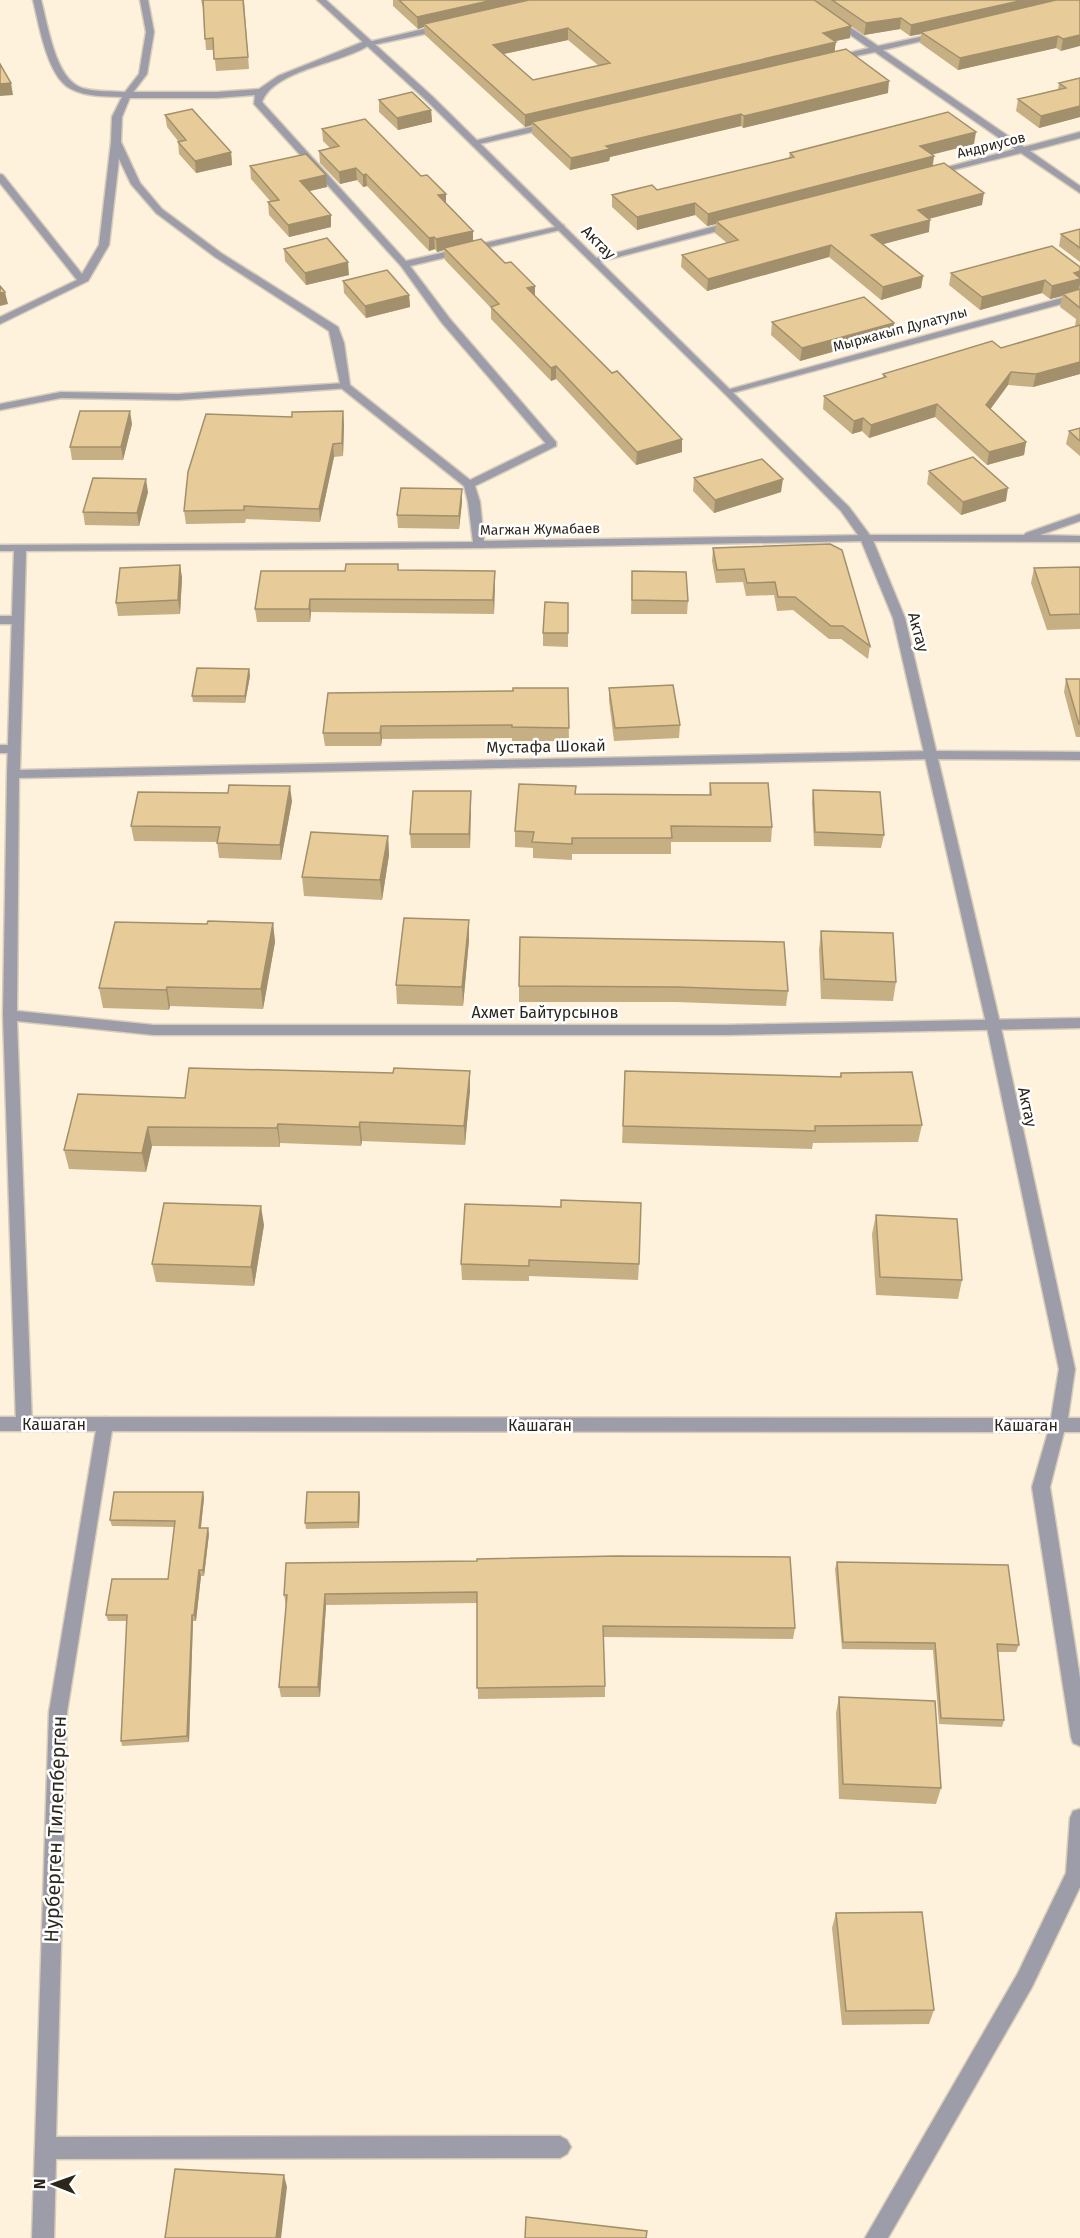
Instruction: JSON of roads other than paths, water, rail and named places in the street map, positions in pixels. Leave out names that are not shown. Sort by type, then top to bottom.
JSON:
[{"type":"street","points":[[37,0],[60,76],[72,87],[127,95],[217,95],[261,92],[281,78],[368,44],[449,26]]},
{"type":"street","points":[[0,321],[83,281],[104,245],[117,117],[127,95],[142,74],[150,32],[144,0]]},
{"type":"street","name":"Актау","points":[[321,0],[475,142],[728,391],[845,509],[866,538],[900,618],[993,1023],[1067,1369],[1058,1425],[1041,1487],[1080,1737]]},
{"type":"street","points":[[805,0],[1080,190]]},
{"type":"street","points":[[820,62],[945,33]]},
{"type":"street","points":[[261,92],[257,102],[404,264],[446,321],[552,444],[468,485]]},
{"type":"street","points":[[475,142],[555,124]]},
{"type":"street","name":"Андриусов","points":[[919,177],[1080,135]]},
{"type":"street","points":[[116,142],[136,184],[159,211],[218,255],[334,329],[340,344],[339,358],[345,386],[452,469],[468,485],[474,502],[479,545]]},
{"type":"street","points":[[0,177],[83,281]]},
{"type":"street","points":[[595,260],[745,222]]},
{"type":"street","points":[[404,264],[561,227]]},
{"type":"street","name":"Мыржакып Дулатулы","points":[[728,391],[1080,296]]},
{"type":"street","points":[[0,407],[61,395],[177,397],[345,386]]},
{"type":"street","points":[[1019,539],[1080,517]]},
{"type":"street","name":"Магжан Жумабаев","points":[[0,548],[479,545],[866,538],[1080,539]]},
{"type":"street","points":[[20,548],[18,620],[7,749],[13,774],[5,917],[5,1013],[24,1424]]},
{"type":"street","points":[[0,620],[18,620]]},
{"type":"street","name":"Мустафа Шокай","points":[[13,774],[932,755],[1080,756]]},
{"type":"street","name":"Ахмет Байтурсынов","points":[[5,1013],[154,1030],[726,1030],[1080,1023]]},
{"type":"street","name":"Кашаган","points":[[0,1424],[1080,1425]]},
{"type":"street","name":"Нурберген Тилепберген","points":[[43,2238],[58,1713],[105,1424]]},
{"type":"street","points":[[876,2238],[1025,1980],[1076,1874],[1080,1818]]},
{"type":"street","points":[[45,2148],[560,2147]]}]
